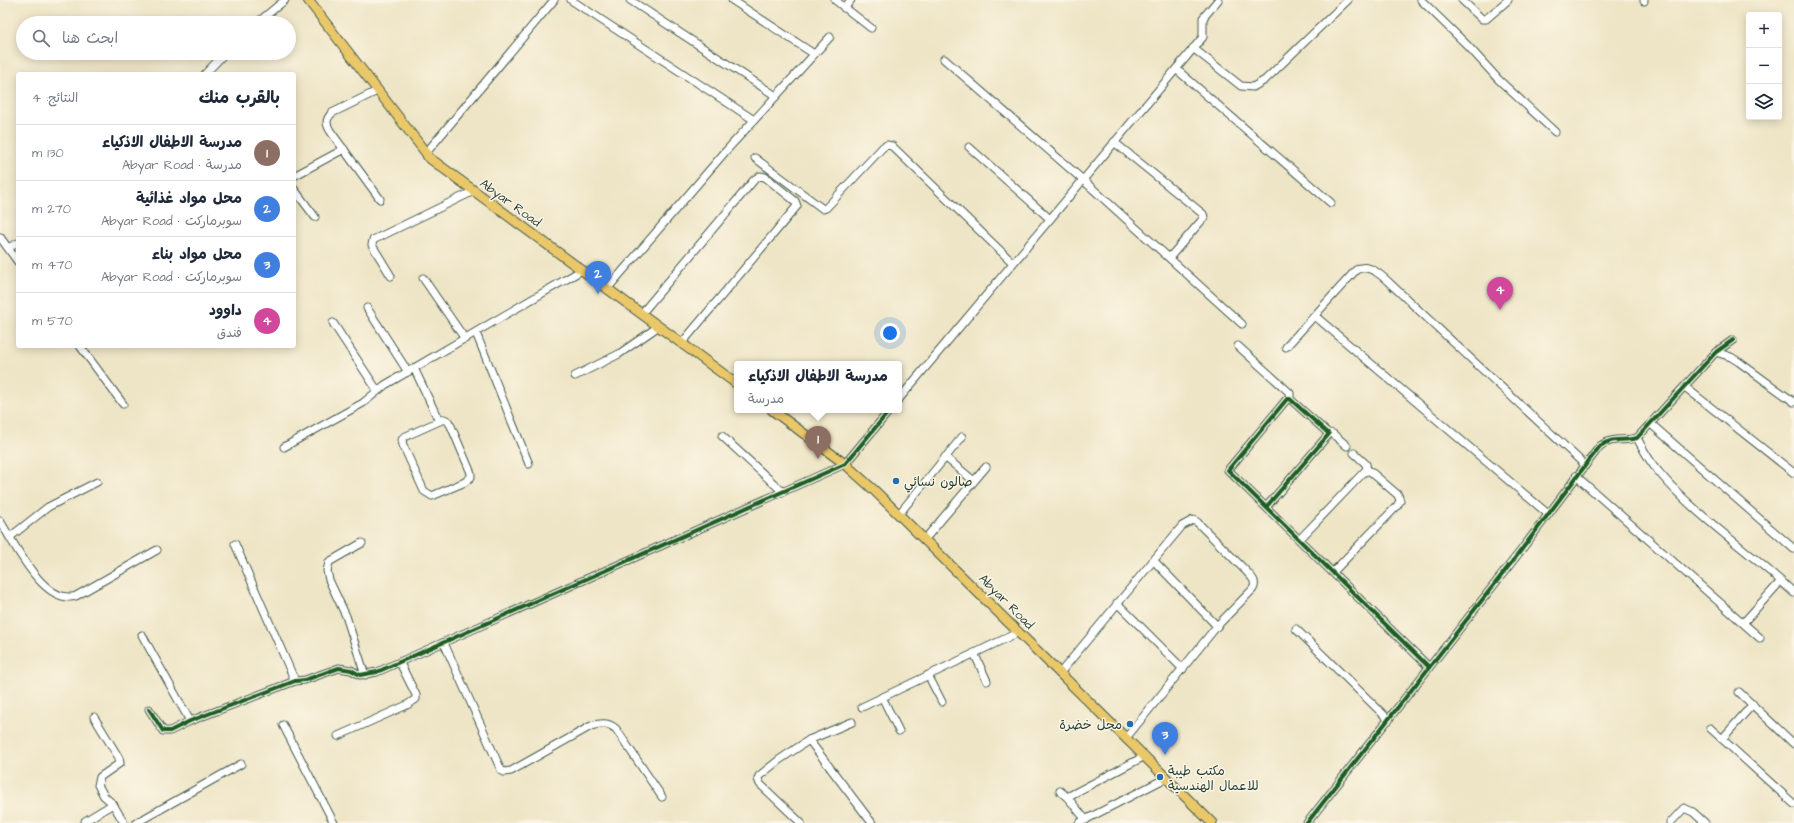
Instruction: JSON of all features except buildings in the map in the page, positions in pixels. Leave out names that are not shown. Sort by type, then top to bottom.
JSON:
[{"type":"main road","name":"Abyar Road","points":[[308,0],[428,157],[734,382]]},
{"type":"main road","name":"Abyar Road","points":[[776,413],[845,464],[899,514],[1212,823]]},
{"type":"street","points":[[266,16],[285,0]]},
{"type":"street","points":[[426,153],[554,0]]},
{"type":"street","points":[[571,0],[754,120]]},
{"type":"street","points":[[630,0],[776,96]]},
{"type":"street","points":[[732,0],[814,54]]},
{"type":"street","points":[[835,0],[871,28]]},
{"type":"street","points":[[844,8],[850,0]]},
{"type":"street","points":[[902,395],[1203,38],[1203,18],[1218,0]]},
{"type":"street","points":[[1194,48],[1241,86],[1253,87],[1265,80],[1348,0]]},
{"type":"street","points":[[1421,0],[1468,46],[1499,80],[1555,132]]},
{"type":"street","points":[[1462,0],[1482,19],[1486,19],[1508,0]]},
{"type":"street","points":[[608,288],[754,120],[830,37]]},
{"type":"street","points":[[944,59],[1170,257],[1242,324]]},
{"type":"street","points":[[207,72],[218,60]]},
{"type":"street","points":[[1176,69],[1331,203]]},
{"type":"street","points":[[377,91],[332,113],[327,118],[327,126],[380,199]]},
{"type":"street","points":[[1114,142],[1203,214],[1204,217],[1202,220],[1170,257]]},
{"type":"street","points":[[755,158],[823,209],[826,208],[883,147],[887,145],[892,146],[1013,263]]},
{"type":"street","points":[[969,148],[1050,219]]},
{"type":"street","points":[[296,175],[344,150]]},
{"type":"street","points":[[642,313],[754,180],[759,176],[765,177],[795,201],[797,206],[682,343]]},
{"type":"street","points":[[390,276],[372,245],[373,240],[474,191]]},
{"type":"street","points":[[296,192],[315,217]]},
{"type":"street","points":[[0,237],[16,259]]},
{"type":"street","points":[[8,248],[16,244]]},
{"type":"street","points":[[1286,348],[1356,270],[1360,267],[1370,268],[1396,288],[1585,465]]},
{"type":"street","points":[[284,447],[363,403],[377,390],[582,270]]},
{"type":"street","points":[[423,278],[465,339]]},
{"type":"street","points":[[367,308],[411,370],[439,422]]},
{"type":"street","points":[[1315,316],[1548,514]]},
{"type":"street","points":[[334,323],[377,390]]},
{"type":"street","points":[[576,376],[619,354],[659,326]]},
{"type":"street","points":[[476,333],[529,464]]},
{"type":"street","points":[[1307,823],[1348,769],[1389,720],[1600,446],[1615,439],[1630,440],[1637,438],[1716,352],[1733,340]]},
{"type":"street","points":[[1238,346],[1290,393],[1290,399],[1328,433],[1333,434],[1347,446]]},
{"type":"street","points":[[81,348],[123,404]]},
{"type":"street","points":[[1716,352],[1732,357],[1794,402]]},
{"type":"street","points":[[1685,387],[1794,473]]},
{"type":"street","points":[[1290,399],[1287,400],[1228,469],[1429,667]]},
{"type":"street","points":[[149,709],[163,731],[170,732],[190,721],[294,681],[305,680],[339,668],[351,670],[360,675],[365,675],[400,663],[845,464],[888,413]]},
{"type":"street","points":[[444,419],[448,421],[451,426],[471,477],[465,482],[432,496],[424,491],[402,442],[404,437],[439,422],[444,419]]},
{"type":"street","points":[[1651,424],[1794,549]]},
{"type":"street","points":[[1267,506],[1328,433]]},
{"type":"street","points":[[722,436],[784,492]]},
{"type":"street","points":[[899,514],[962,437]]},
{"type":"street","points":[[1637,438],[1651,462],[1669,483],[1716,526],[1794,593]]},
{"type":"street","points":[[1354,453],[1366,464],[1367,471]]},
{"type":"street","points":[[945,457],[974,481]]},
{"type":"street","points":[[925,539],[986,467]]},
{"type":"street","points":[[1300,539],[1365,471],[1367,471]]},
{"type":"street","points":[[1334,572],[1400,501],[1398,495],[1370,471],[1367,471]]},
{"type":"street","points":[[1576,476],[1653,545],[1744,622],[1760,638]]},
{"type":"street","points":[[10,537],[48,507],[97,482]]},
{"type":"street","points":[[0,520],[32,572],[40,581],[54,592],[71,598],[157,550]]},
{"type":"street","points":[[1060,672],[1182,526],[1188,522],[1193,520],[1246,572],[1254,580],[1255,584],[1253,589],[1217,626],[1126,738]]},
{"type":"street","points":[[362,543],[329,562],[327,571],[346,616],[365,675]]},
{"type":"street","points":[[235,544],[294,681]]},
{"type":"street","points":[[1153,560],[1217,626]]},
{"type":"street","points":[[1744,622],[1781,581]]},
{"type":"street","points":[[1117,603],[1183,669]]},
{"type":"street","points":[[1296,629],[1389,720]]},
{"type":"street","points":[[862,707],[1019,632]]},
{"type":"street","points":[[142,635],[190,721]]},
{"type":"street","points":[[444,643],[501,770],[504,772],[511,771],[591,726],[600,723],[608,724],[616,729],[662,797]]},
{"type":"street","points":[[974,653],[987,681]]},
{"type":"street","points":[[338,736],[407,705],[416,699],[416,695],[400,663]]},
{"type":"street","points":[[928,675],[942,702]]},
{"type":"street","points":[[1739,692],[1794,744]]},
{"type":"street","points":[[882,697],[899,731]]},
{"type":"street","points":[[1722,739],[1753,704]]},
{"type":"street","points":[[94,717],[120,763],[100,777],[98,785],[104,796],[113,804],[124,823]]},
{"type":"street","points":[[801,823],[760,784],[758,779],[768,768],[809,740],[852,722]]},
{"type":"street","points":[[283,725],[334,823]]},
{"type":"street","points":[[1710,728],[1794,804]]},
{"type":"street","points":[[809,740],[872,823]]},
{"type":"street","points":[[1067,797],[1145,756]]},
{"type":"street","points":[[136,823],[242,764]]},
{"type":"street","points":[[1060,791],[1067,797],[1082,821],[1166,778]]},
{"type":"street","points":[[85,823],[85,821],[113,804]]},
{"type":"street","points":[[1670,823],[1684,808],[1693,812],[1706,823]]},
{"type":"cycle path","points":[[1307,823],[1519,553],[1600,446],[1614,440],[1637,438],[1716,352],[1733,340]]},
{"type":"cycle path","points":[[1267,506],[1329,434],[1290,399],[1287,399],[1228,470],[1429,667]]},
{"type":"cycle path","points":[[149,709],[163,731],[170,731],[190,721],[295,681],[305,680],[339,668],[351,670],[360,675],[377,672],[845,464],[888,413]]},
{"type":"place","name":"محل مواد غذائية","points":[[598,294]]},
{"type":"place","name":"داوود","points":[[1500,310]]},
{"type":"place","name":"مدرسة الاطفال الاذكياء","points":[[818,459]]},
{"type":"place","name":"صالون نسائي","points":[[896,481]]},
{"type":"place","name":"محل خضرة","points":[[1130,724]]},
{"type":"place","name":"محل مواد بناء","points":[[1165,755]]},
{"type":"place","name":"مكتب طيبة للاعمال الهندسية","points":[[1160,777]]}]
